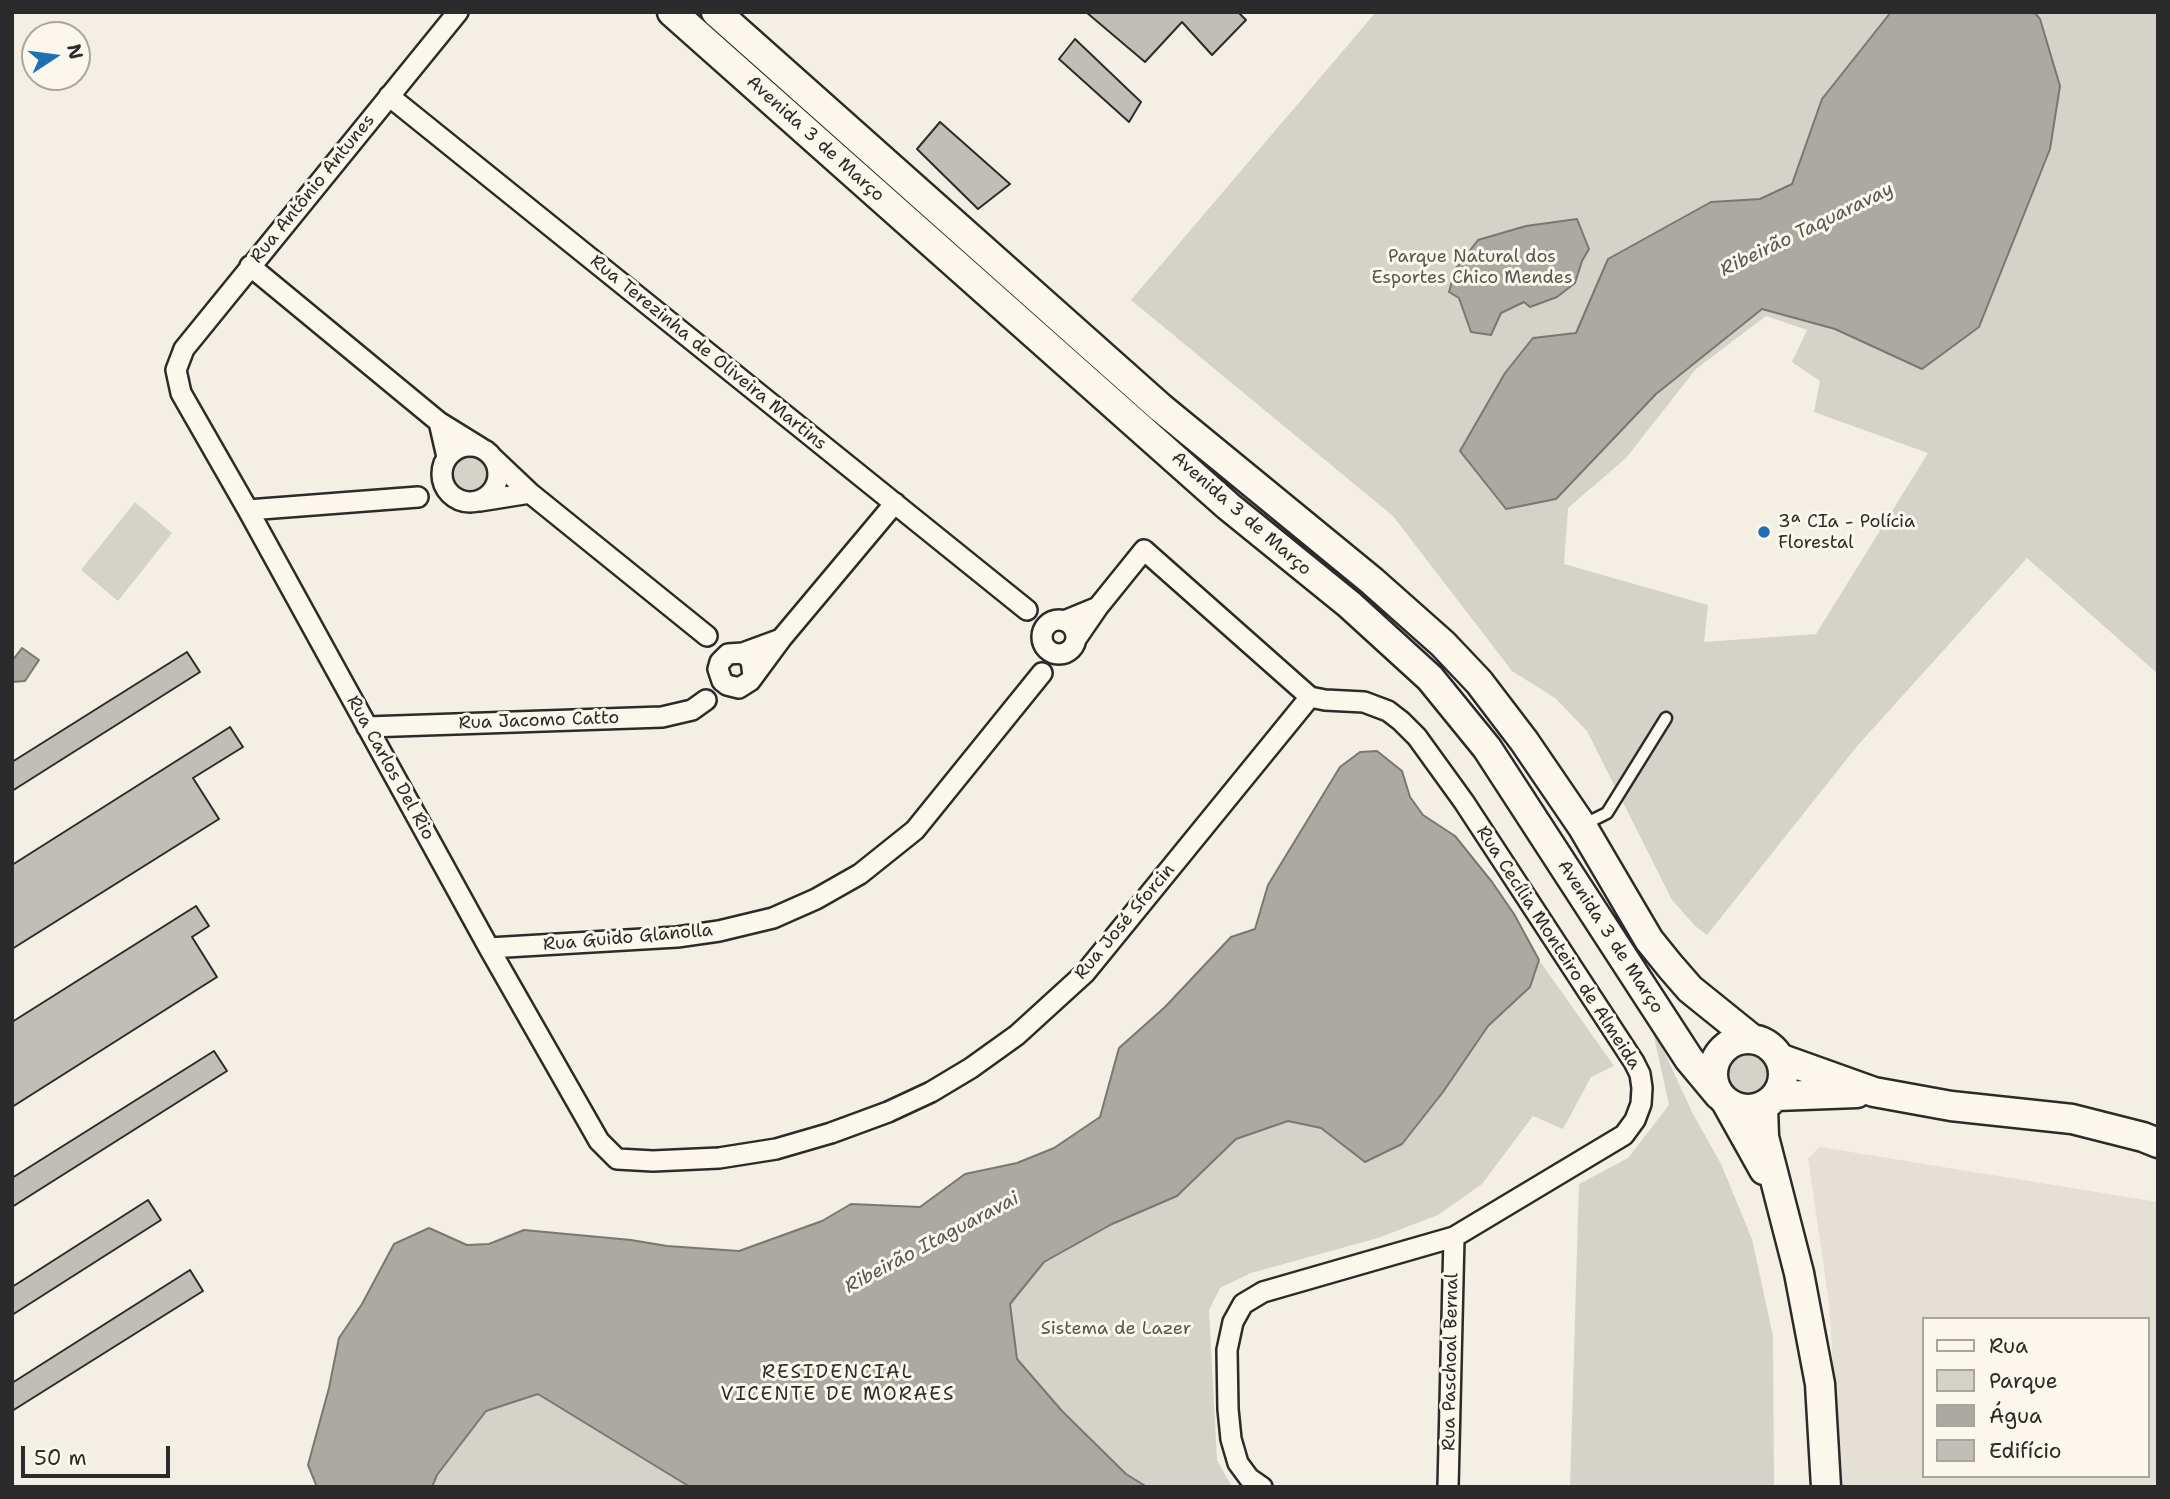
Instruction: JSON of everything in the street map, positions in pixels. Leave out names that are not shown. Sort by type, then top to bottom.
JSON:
[{"type":"main road","name":"Avenida 3 de Março","points":[[672,12],[1228,506],[1350,605],[1430,678],[1487,748],[1689,1059],[1722,1099]]},
{"type":"main road","name":"Avenida 3 de Março","points":[[716,12],[1161,408],[1372,581],[1443,644],[1479,682],[1524,741],[1582,826],[1649,940],[1690,989],[1752,1039]]},
{"type":"main road","points":[[1784,1214],[1765,1171],[1722,1099],[1713,1077],[1718,1055],[1733,1042],[1752,1039],[1769,1046],[1779,1058],[1783,1078],[1769,1101],[1764,1137],[1784,1214],[1799,1273],[1819,1384],[1826,1487]]},
{"type":"main road","points":[[1779,1058],[1874,1092],[1951,1106],[2072,1119],[2158,1143]]},
{"type":"main road","points":[[1722,1099],[1744,1110],[1769,1101],[1874,1092]]},
{"type":"street","name":"Rua Antônio Antunes","points":[[176,370],[184,349],[458,12]]},
{"type":"street","name":"Rua Terezinha de Oliveira Martins","points":[[389,96],[1027,610],[1060,620]]},
{"type":"street","points":[[250,266],[439,422],[487,453],[530,493],[707,636],[741,652],[751,660],[746,682]]},
{"type":"street","name":"Rua Carlos Del Rio","points":[[176,370],[181,393],[489,948],[599,1141],[617,1159]]},
{"type":"street","points":[[439,422],[446,490],[470,501]]},
{"type":"street","points":[[418,497],[452,452],[466,446],[487,453],[498,473],[493,490],[470,501]]},
{"type":"street","points":[[248,510],[418,497],[470,501],[530,493]]},
{"type":"street","points":[[707,636],[719,666],[719,675],[727,685],[746,682],[895,503]]},
{"type":"street","name":"Rua Guido Glanolla","points":[[489,948],[677,937],[719,931],[773,918],[816,900],[860,874],[915,830],[1042,673],[1071,646],[1098,607],[1144,550],[1310,697]]},
{"type":"street","name":"Rua Guido Glanolla","points":[[1060,620],[1098,607]]},
{"type":"street","name":"Rua Terezinha de Oliveira Martins","points":[[1027,610],[1043,640]]},
{"type":"street","points":[[1042,673],[1043,640],[1045,628],[1060,620],[1073,628],[1071,646],[1059,654],[1050,651],[1043,640]]},
{"type":"street","points":[[706,700],[719,666],[728,654],[781,639]]},
{"type":"street","name":"Rua Jacomo Catto","points":[[367,727],[662,717],[692,710],[706,700],[746,682]]},
{"type":"street","name":"Rua José Sforcin","points":[[617,1159],[653,1161],[719,1158],[776,1149],[888,1112],[971,1068],[1017,1035],[1085,973],[1310,697]]},
{"type":"street","name":"Rua Cecília Monteiro de Almeida","points":[[1262,1487],[1250,1478],[1238,1463],[1231,1439],[1227,1350],[1233,1322],[1243,1304],[1263,1292],[1454,1237],[1624,1135],[1635,1120],[1641,1104],[1642,1088],[1640,1074],[1634,1062],[1471,814],[1417,737],[1401,721],[1376,705],[1310,697]]},
{"type":"street","name":"Rua Paschoal Bernal","points":[[1448,1487],[1454,1237]]},
{"type":"lane","points":[[1582,826],[1607,813],[1666,718]]},
{"type":"shaded area","points":[[1820,1147],[2158,1202],[2158,1487],[1841,1487],[1829,1303],[1808,1158]]},
{"type":"green space","name":"Parque Natural dos Esportes Chico Mendes","points":[[1376,12],[2158,12],[2158,674],[2027,558],[1858,745],[1707,935],[1695,926],[1672,900],[1587,731],[1555,698],[1512,671],[1393,516],[1131,300]],"holes":[[[1766,316],[1807,330],[1792,362],[1820,381],[1814,412],[1928,453],[1816,634],[1704,642],[1708,605],[1564,564],[1568,508],[1626,458],[1696,369]]]},
{"type":"green space","points":[[470,451],[486,458],[493,474],[486,490],[470,497],[454,490],[447,474],[454,458]]},
{"type":"green space","points":[[135,502],[172,533],[118,601],[81,570]]},
{"type":"green space","name":"Sistema de Lazer","points":[[1539,960],[1614,1066],[1591,1077],[1563,1129],[1533,1116],[1482,1184],[1438,1215],[1378,1238],[1251,1273],[1220,1288],[1209,1310],[1217,1460],[1232,1487],[1147,1487],[1126,1474],[1062,1411],[1017,1359],[1009,1305],[1044,1262],[1112,1224],[1177,1196],[1236,1139],[1288,1121],[1321,1128],[1365,1162],[1402,1144],[1443,1092],[1488,1026],[1530,987]]},
{"type":"green space","points":[[1651,1023],[1692,1112],[1721,1164],[1752,1239],[1773,1336],[1774,1487],[1570,1487],[1579,1184],[1628,1158],[1669,1105]]},
{"type":"green space","points":[[1747,1050],[1756,1051],[1763,1057],[1769,1064],[1769,1082],[1763,1089],[1756,1095],[1747,1096],[1738,1095],[1731,1089],[1725,1082],[1724,1073],[1725,1064],[1731,1057],[1738,1051]]},
{"type":"green space","points":[[538,1394],[690,1487],[432,1487],[437,1475],[486,1411]]},
{"type":"water","name":"Ribeirão Taquaravay","points":[[1891,12],[2034,12],[2040,19],[2060,86],[2050,149],[1979,327],[1922,369],[1835,329],[1762,309],[1656,394],[1556,499],[1506,509],[1460,451],[1505,373],[1533,338],[1576,333],[1608,259],[1711,202],[1760,199],[1792,184],[1822,99]]},
{"type":"water","points":[[1577,219],[1589,249],[1575,283],[1557,297],[1530,307],[1524,302],[1501,313],[1491,335],[1471,332],[1459,298],[1449,292],[1455,270],[1478,240],[1526,226]]},
{"type":"water","points":[[22,648],[39,660],[25,681],[12,682],[12,661]]},
{"type":"water","name":"Ribeirão Itaguaravai","points":[[1377,751],[1402,771],[1410,797],[1423,815],[1455,836],[1492,882],[1514,914],[1539,960],[1530,987],[1488,1026],[1443,1092],[1402,1144],[1365,1162],[1321,1128],[1288,1121],[1236,1139],[1177,1196],[1112,1224],[1044,1262],[1010,1304],[1017,1359],[1062,1411],[1126,1474],[1147,1487],[690,1487],[538,1394],[486,1411],[437,1475],[432,1487],[317,1487],[308,1465],[329,1388],[339,1338],[362,1304],[394,1244],[429,1228],[467,1245],[489,1244],[524,1230],[739,1251],[822,1221],[851,1204],[920,1207],[965,1174],[1017,1163],[1054,1148],[1100,1117],[1119,1048],[1165,1007],[1231,937],[1255,929],[1268,885],[1340,767],[1360,752]]},
{"type":"building","points":[[1086,12],[1238,12],[1246,20],[1212,55],[1182,22],[1145,62]]},
{"type":"building","points":[[1075,39],[1141,102],[1129,122],[1059,59]]},
{"type":"building","points":[[940,122],[1010,184],[978,209],[917,149]]},
{"type":"building","points":[[187,652],[200,672],[12,791],[12,762]]},
{"type":"building","points":[[230,727],[243,747],[193,778],[219,819],[12,949],[12,865]]},
{"type":"building","points":[[196,906],[209,926],[192,937],[217,977],[12,1107],[12,1022]]},
{"type":"building","points":[[214,1051],[227,1071],[12,1207],[12,1178]]},
{"type":"building","points":[[148,1200],[161,1220],[12,1315],[12,1287]]},
{"type":"building","points":[[190,1270],[203,1291],[12,1411],[12,1383]]},
{"type":"place","name":"3ª CIa - Polícia Florestal","points":[[1764,532]]},
{"type":"district","name":"RESIDENCIAL VICENTE DE MORAES","points":[[838,1384]]}]
